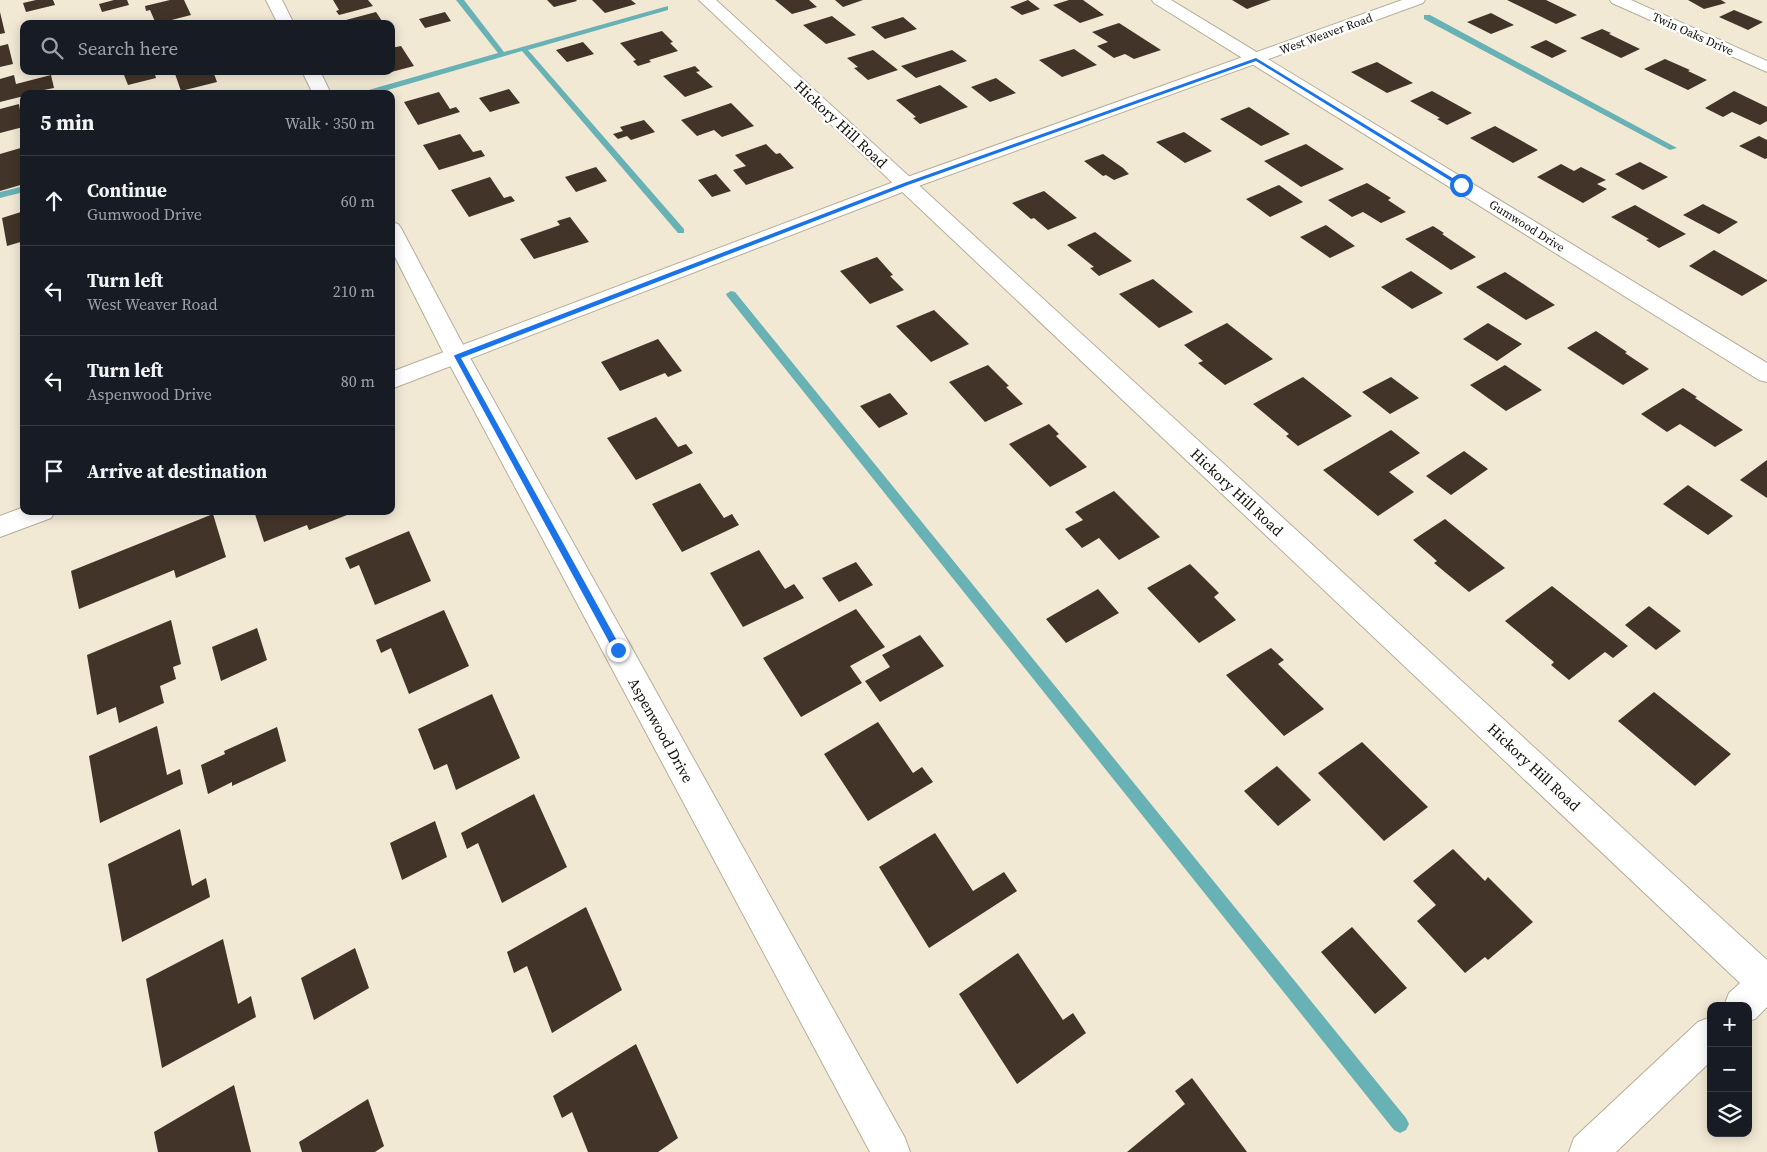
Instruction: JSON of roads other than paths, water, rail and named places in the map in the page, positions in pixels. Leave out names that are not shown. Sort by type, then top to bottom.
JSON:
[{"type":"street","points":[[274,0],[284,20]]},
{"type":"street","name":"Hickory Hill Road","points":[[707,0],[906,184],[1760,989]]},
{"type":"street","name":"Gumwood Drive","points":[[1160,0],[1767,374]]},
{"type":"street","name":"West Weaver Road","points":[[395,379],[906,184],[1417,0]]},
{"type":"street","name":"Twin Oaks Drive","points":[[1618,0],[1767,67]]},
{"type":"street","points":[[313,75],[320,90]]},
{"type":"street","name":"Aspenwood Drive","points":[[395,236],[457,356],[891,1152]]},
{"type":"street","points":[[0,527],[32,515]]},
{"type":"street","points":[[1588,1152],[1707,1039]]},
{"type":"waterway","points":[[460,0],[502,54]]},
{"type":"waterway","points":[[523,49],[665,8]]},
{"type":"waterway","points":[[1427,17],[1673,148]]},
{"type":"waterway","points":[[378,90],[523,49]]},
{"type":"waterway","points":[[523,49],[681,231]]},
{"type":"waterway","points":[[0,195],[20,190]]},
{"type":"waterway","points":[[731,294],[1400,1124]]}]
